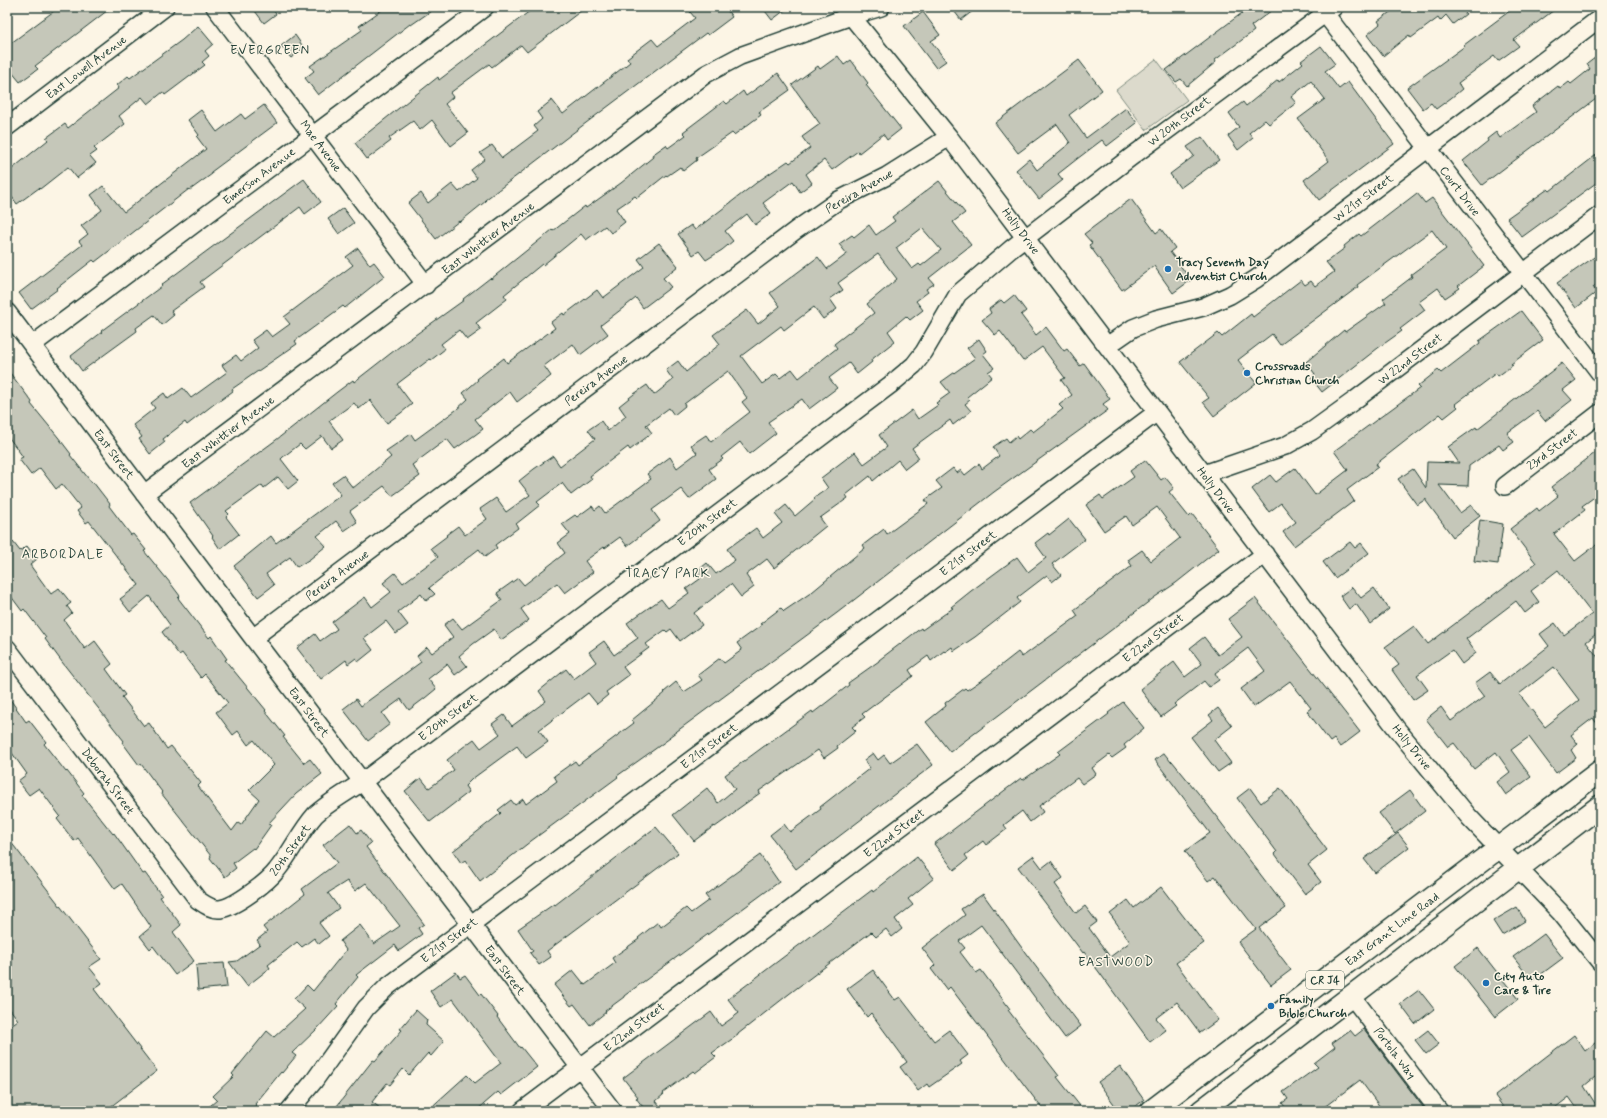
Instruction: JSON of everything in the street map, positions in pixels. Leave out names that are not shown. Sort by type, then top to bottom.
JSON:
[{"type":"main road","name":"CR J4","points":[[1499,849],[1600,771]]},
{"type":"main road","name":"CR J4","points":[[1201,1111],[1600,806]]},
{"type":"main road","name":"East Grant Line Road","points":[[1151,1111],[1499,849]]},
{"type":"street","name":"East Lowell Avenue","points":[[7,127],[165,7]]},
{"type":"street","name":"Mae Avenue","points":[[215,7],[426,285]]},
{"type":"street","name":"Emerson Avenue","points":[[32,345],[485,7]]},
{"type":"street","name":"East Whittier Avenue","points":[[144,494],[426,285],[706,74],[740,56],[847,11],[881,7]]},
{"type":"street","name":"Court Drive","points":[[1326,9],[1428,149],[1600,373]]},
{"type":"street","name":"W 20th Street","points":[[1026,238],[1326,9]]},
{"type":"street","name":"Holly Drive","points":[[847,11],[949,137],[1396,728],[1455,800],[1499,849],[1560,912],[1600,962]]},
{"type":"street","name":"W 21st Street","points":[[1107,346],[1133,328],[1156,319],[1203,307],[1230,295],[1256,279],[1600,18]]},
{"type":"street","name":"Pereira Avenue","points":[[253,638],[796,230],[839,200],[887,176],[949,137]]},
{"type":"street","name":"W 22nd Street","points":[[1204,474],[1285,446],[1312,431],[1600,215]]},
{"type":"street","name":"E 20th Street","points":[[362,782],[914,365],[924,352],[958,294],[1026,238]]},
{"type":"street","name":"East Street","points":[[7,312],[613,1111]]},
{"type":"street","name":"E 21st Street","points":[[289,1111],[314,1081],[366,1008],[387,987],[1157,412]]},
{"type":"street","name":"23rd Street","points":[[1505,486],[1600,413]]},
{"type":"street","name":"E 22nd Street","points":[[522,1111],[1265,554]]},
{"type":"street","name":"Deborah Street","points":[[7,648],[198,900],[208,907],[214,908]]},
{"type":"street","name":"20th Street","points":[[214,908],[219,909],[233,905],[266,882],[277,871],[300,835],[316,815],[362,782]]},
{"type":"street","name":"Portola Way","points":[[1351,995],[1439,1111]]},
{"type":"shaded area","points":[[1156,59],[1187,100],[1146,130],[1116,90]]},
{"type":"building","points":[[51,7],[112,7],[35,66],[38,69],[20,82],[7,66],[7,46],[54,11]]},
{"type":"building","points":[[252,7],[271,7],[276,14],[264,23]]},
{"type":"building","points":[[386,7],[437,7],[411,25],[410,24],[318,95],[305,78],[314,71],[310,66],[362,30],[359,26]]},
{"type":"building","points":[[535,7],[586,7],[527,52],[521,45],[492,67],[489,64],[450,93],[453,97],[445,104],[468,133],[451,146],[432,120],[420,130],[413,121],[389,138],[391,141],[367,159],[355,143],[438,77],[439,80]]},
{"type":"building","points":[[686,7],[725,7],[732,17],[708,35],[706,33],[582,126],[485,200],[486,201],[460,222],[459,221],[436,239],[408,203],[421,193],[428,203],[452,184],[459,192],[477,178],[471,170],[485,159],[480,153],[492,145],[502,158],[538,131],[534,126],[542,119],[537,112],[552,100],[563,114],[630,62],[627,58],[652,39],[658,46],[695,18]]},
{"type":"building","points":[[762,7],[789,7],[772,20]]},
{"type":"building","points":[[951,7],[978,7],[961,20]]},
{"type":"building","points":[[1250,7],[1276,7],[1251,26],[1254,31],[1215,60],[1216,62],[1187,86],[1181,79],[1176,82],[1166,70]]},
{"type":"building","points":[[1397,7],[1461,7],[1466,14],[1453,24],[1446,15],[1440,21],[1438,18],[1411,38],[1409,35],[1383,56],[1367,35],[1380,24],[1378,21]]},
{"type":"building","points":[[1515,7],[1558,7],[1514,40],[1519,46],[1498,61],[1494,56],[1458,83],[1462,89],[1451,98],[1436,109],[1431,103],[1423,109],[1407,88]]},
{"type":"building","points":[[923,12],[940,35],[931,41],[946,61],[936,68],[904,26]]},
{"type":"building","points":[[198,26],[213,44],[205,51],[209,56],[202,62],[205,65],[165,95],[163,92],[148,104],[142,97],[119,116],[125,124],[94,148],[97,151],[90,156],[96,163],[77,178],[68,167],[40,189],[39,188],[17,204],[12,197],[7,201],[7,173],[48,140],[46,138],[65,124],[68,128],[119,88],[117,85],[128,76],[130,78],[182,40]]},
{"type":"building","points":[[295,35],[304,48],[291,58],[281,46]]},
{"type":"building","points":[[1321,46],[1335,64],[1325,71],[1339,89],[1348,82],[1394,144],[1319,200],[1304,180],[1329,161],[1298,119],[1325,99],[1311,81],[1291,97],[1296,103],[1269,124],[1265,120],[1249,133],[1253,138],[1238,150],[1228,136],[1239,127],[1229,113],[1243,102],[1246,106],[1278,80],[1279,82],[1303,63],[1301,61]]},
{"type":"building","points":[[1600,54],[1600,96],[1482,185],[1463,161],[1488,141],[1487,139],[1496,132],[1500,138],[1536,112],[1532,106],[1558,86],[1560,89],[1569,82],[1571,84],[1590,69],[1587,64]]},
{"type":"building","points":[[838,56],[844,65],[851,60],[868,83],[866,85],[901,129],[887,140],[883,134],[859,153],[858,151],[832,170],[824,160],[806,174],[812,183],[800,192],[793,181],[763,203],[771,213],[755,225],[747,214],[725,231],[733,241],[722,250],[706,260],[699,251],[693,255],[678,234],[691,225],[695,230],[760,180],[788,161],[790,163],[810,148],[802,137],[820,124],[792,85],[818,66],[820,69]]},
{"type":"building","points":[[1079,60],[1102,90],[1069,115],[1086,138],[1126,108],[1137,123],[1107,146],[1102,140],[1077,159],[1058,174],[1063,180],[1039,199],[1016,170],[1029,159],[1037,170],[1070,143],[1057,124],[1018,153],[995,123]]},
{"type":"building","points":[[778,73],[790,90],[759,112],[761,115],[734,135],[732,133],[696,158],[697,160],[683,171],[680,167],[667,176],[666,175],[637,198],[635,196],[616,209],[625,222],[611,233],[605,226],[586,240],[581,234],[504,295],[507,299],[476,323],[481,330],[467,340],[459,330],[441,344],[445,349],[397,384],[412,404],[401,413],[387,423],[370,400],[359,409],[354,403],[329,421],[343,440],[331,448],[322,436],[305,449],[300,444],[283,457],[281,459],[298,481],[288,489],[278,477],[264,488],[262,485],[226,511],[229,514],[226,517],[239,534],[220,549],[212,537],[213,536],[190,503],[276,440],[353,380],[354,382],[404,343],[464,300],[463,299],[490,278],[491,279],[552,230],[553,231],[585,206],[586,208],[621,183],[653,157],[652,155],[666,145],[668,148],[686,135],[683,132],[724,101],[727,104],[743,91],[746,96]]},
{"type":"building","points":[[264,105],[277,123],[95,262],[93,260],[31,309],[19,293],[82,245],[79,241],[88,234],[81,226],[102,210],[91,195],[103,186],[124,212],[206,149],[197,137],[199,135],[188,120],[201,110],[217,132],[241,114],[245,119]]},
{"type":"building","points":[[1202,137],[1219,160],[1180,188],[1170,174],[1194,156],[1187,147]]},
{"type":"building","points":[[1600,152],[1600,180],[1522,237],[1507,218],[1548,189],[1550,191]]},
{"type":"building","points":[[304,179],[321,202],[305,214],[300,207],[200,282],[204,287],[171,311],[174,315],[162,325],[154,315],[136,328],[137,331],[82,371],[71,356],[102,332],[101,331],[162,286],[161,285]]},
{"type":"building","points":[[939,181],[965,213],[953,222],[971,245],[929,278],[934,284],[926,289],[928,292],[916,301],[923,310],[910,320],[906,316],[888,331],[895,341],[871,360],[872,362],[857,374],[849,363],[829,378],[837,388],[809,409],[802,399],[768,422],[776,433],[749,454],[740,442],[721,457],[723,459],[709,469],[716,479],[689,499],[681,489],[652,510],[660,521],[627,546],[620,537],[585,561],[593,572],[565,593],[557,583],[521,609],[529,620],[501,640],[494,629],[473,644],[459,656],[467,666],[455,675],[447,664],[428,679],[436,689],[409,710],[401,699],[382,713],[390,724],[368,741],[343,709],[356,699],[361,706],[421,662],[417,656],[427,647],[432,653],[453,637],[444,625],[453,618],[462,629],[502,600],[497,593],[518,578],[524,585],[565,553],[558,543],[570,534],[562,524],[575,515],[577,517],[592,506],[595,510],[600,506],[605,513],[651,479],[647,474],[670,457],[677,468],[697,453],[691,445],[706,435],[711,442],[750,412],[742,402],[747,398],[728,371],[684,404],[685,406],[674,415],[669,408],[646,425],[652,433],[630,450],[628,447],[590,476],[592,479],[571,495],[562,483],[537,502],[540,505],[516,524],[518,528],[495,545],[497,548],[485,557],[479,549],[429,588],[435,594],[426,601],[421,594],[398,612],[408,625],[396,634],[386,621],[364,638],[373,650],[358,662],[356,658],[348,664],[346,660],[321,679],[297,648],[315,634],[320,641],[337,629],[332,622],[365,597],[372,607],[391,592],[383,583],[395,573],[403,583],[438,557],[431,548],[458,526],[465,535],[487,519],[480,509],[496,498],[506,512],[530,495],[519,481],[534,469],[553,456],[560,466],[595,439],[588,430],[601,421],[608,431],[626,416],[619,406],[634,394],[647,385],[654,395],[673,380],[666,370],[678,361],[686,372],[720,344],[713,335],[747,310],[758,324],[780,306],[770,293],[818,257],[827,269],[847,254],[839,244],[852,235],[854,237],[869,225],[876,235],[895,221],[892,217]],"holes":[[[922,228],[941,250],[921,266],[919,264],[912,269],[896,248]],[[878,254],[897,279],[867,304],[874,313],[834,344],[837,348],[799,378],[792,369],[780,378],[776,374],[762,384],[741,356],[781,326],[784,330],[814,307],[823,319],[837,309],[830,299],[843,290],[838,283]]]},
{"type":"building","points":[[1417,193],[1425,203],[1432,198],[1484,266],[1458,286],[1460,288],[1445,298],[1438,288],[1419,302],[1425,310],[1400,329],[1402,331],[1322,392],[1311,378],[1315,374],[1306,362],[1344,330],[1345,332],[1386,303],[1383,299],[1412,277],[1411,275],[1446,249],[1432,230],[1357,285],[1358,287],[1280,345],[1272,334],[1238,360],[1256,383],[1214,416],[1203,402],[1209,398],[1180,362],[1218,333],[1222,337],[1251,314],[1253,317],[1301,280],[1305,285],[1311,281],[1315,286],[1334,272],[1326,262],[1345,248],[1344,246],[1359,234],[1361,236]]},
{"type":"building","points":[[1131,199],[1156,233],[1161,229],[1175,248],[1170,252],[1191,280],[1173,293],[1154,266],[1122,290],[1089,245],[1092,243],[1084,234]]},
{"type":"building","points":[[343,208],[354,223],[339,234],[328,219]]},
{"type":"building","points":[[659,243],[678,266],[663,278],[671,287],[643,308],[636,298],[601,325],[608,334],[580,355],[573,344],[544,366],[551,376],[517,402],[510,392],[475,419],[483,429],[475,435],[455,449],[447,439],[412,465],[420,476],[392,496],[384,486],[350,511],[357,522],[344,531],[336,521],[317,536],[326,546],[297,567],[290,557],[266,574],[274,585],[258,597],[234,566],[271,536],[276,543],[341,495],[332,483],[343,475],[353,488],[391,457],[386,451],[411,434],[415,440],[456,410],[468,399],[463,393],[478,380],[477,379],[504,358],[507,363],[555,328],[551,322],[563,313],[564,315],[597,290],[603,298],[644,267],[638,259]]},
{"type":"building","points":[[358,248],[370,265],[374,262],[385,276],[345,308],[343,306],[295,341],[297,344],[232,389],[233,391],[187,425],[185,422],[163,439],[165,442],[150,454],[139,439],[142,437],[133,425],[155,408],[151,403],[164,393],[168,399],[183,388],[191,398],[227,372],[222,365],[236,355],[241,361],[258,348],[252,340],[266,330],[272,337],[290,324],[284,317],[353,265],[346,257]]},
{"type":"building","points":[[1600,253],[1600,282],[1593,287],[1597,292],[1576,308],[1557,283]]},
{"type":"building","points":[[1014,295],[1026,311],[1021,315],[1036,335],[1046,327],[1064,351],[1067,349],[1080,366],[1084,363],[1110,399],[1103,404],[1108,410],[994,492],[837,613],[617,776],[618,777],[531,841],[480,881],[465,860],[461,863],[453,851],[501,813],[498,810],[511,800],[515,805],[523,799],[526,804],[557,781],[554,776],[575,761],[578,765],[634,723],[632,720],[676,682],[684,692],[702,680],[698,675],[720,658],[724,663],[742,650],[737,643],[762,625],[760,624],[781,608],[784,611],[812,592],[865,548],[863,545],[884,529],[887,534],[928,504],[925,500],[942,488],[936,481],[953,468],[957,473],[961,470],[965,475],[979,464],[982,469],[999,456],[993,447],[1006,438],[1009,442],[1016,436],[1018,439],[1030,429],[1033,432],[1063,409],[1059,405],[1072,395],[1061,380],[1065,378],[1042,347],[1023,361],[1000,331],[995,335],[982,320],[991,313],[989,309],[1001,300],[1004,303]]},
{"type":"building","points":[[1521,311],[1543,340],[1511,364],[1513,365],[1498,376],[1496,373],[1455,404],[1458,407],[1444,418],[1440,414],[1376,464],[1378,467],[1347,490],[1354,501],[1294,546],[1283,532],[1296,522],[1281,503],[1269,512],[1252,489],[1270,475],[1276,482],[1295,468],[1315,495],[1348,470],[1334,451],[1420,388],[1418,386],[1438,370],[1441,373],[1480,343],[1479,341]]},
{"type":"building","points":[[979,339],[987,351],[983,354],[994,368],[988,372],[992,377],[967,397],[970,400],[965,404],[971,411],[953,425],[950,420],[912,448],[919,458],[905,469],[898,460],[873,481],[870,476],[846,495],[848,498],[820,518],[826,526],[774,568],[767,559],[746,575],[754,587],[741,597],[731,584],[694,613],[702,625],[680,641],[671,629],[667,632],[665,630],[646,644],[649,648],[623,667],[629,675],[606,692],[608,695],[597,704],[588,693],[539,730],[548,742],[526,758],[517,746],[472,779],[465,786],[469,792],[430,822],[405,791],[421,778],[429,788],[454,770],[447,760],[474,739],[481,748],[500,734],[492,724],[504,715],[512,726],[546,701],[539,691],[566,669],[574,679],[596,662],[589,652],[604,641],[614,655],[638,638],[627,623],[661,599],[668,608],[689,593],[686,589],[700,579],[696,572],[707,563],[716,574],[735,560],[727,549],[756,528],[763,538],[782,523],[775,514],[786,505],[795,516],[815,499],[814,498],[828,488],[821,478],[855,452],[864,464],[887,447],[879,435],[912,410],[918,419],[938,405],[936,403],[950,393],[941,382],[975,358],[967,348]]},
{"type":"building","points":[[1562,363],[1576,380],[1563,390],[1572,400],[1545,421],[1537,411],[1507,433],[1514,442],[1503,450],[1499,445],[1469,466],[1468,486],[1439,485],[1460,513],[1471,505],[1480,516],[1453,537],[1426,499],[1417,505],[1398,479],[1413,469],[1426,488],[1427,462],[1459,463],[1448,447],[1476,427],[1477,429]]},
{"type":"building","points":[[7,369],[32,402],[31,404],[110,504],[109,506],[131,535],[133,534],[146,550],[144,551],[180,596],[178,598],[209,638],[211,636],[227,659],[225,660],[266,710],[265,711],[285,736],[283,737],[304,763],[310,759],[322,774],[296,794],[268,824],[271,825],[254,849],[253,848],[233,863],[236,868],[225,877],[210,858],[211,856],[161,793],[162,792],[141,764],[139,765],[122,742],[124,741],[62,662],[24,609],[22,611],[7,591],[7,548],[13,542],[20,551],[27,546],[37,559],[30,565],[51,594],[59,588],[71,603],[67,606],[72,613],[64,620],[85,649],[95,641],[112,664],[106,669],[125,695],[122,697],[144,726],[149,723],[167,749],[171,746],[201,783],[198,786],[232,831],[238,823],[241,825],[259,799],[249,790],[274,765],[254,740],[248,745],[238,731],[233,735],[216,712],[228,703],[205,674],[201,678],[182,653],[179,655],[162,632],[170,625],[149,596],[130,612],[120,599],[139,585],[89,521],[86,523],[77,511],[81,508],[62,484],[56,489],[40,468],[31,475],[19,459],[23,457],[7,435]]},
{"type":"building","points":[[1600,449],[1600,493],[1582,506],[1585,510],[1554,534],[1575,561],[1600,542],[1600,631],[1586,642],[1600,660],[1600,728],[1593,718],[1571,735],[1578,744],[1571,750],[1576,758],[1556,773],[1529,737],[1511,750],[1531,777],[1506,795],[1497,782],[1510,772],[1496,752],[1474,769],[1454,743],[1448,747],[1426,719],[1441,707],[1451,721],[1485,696],[1475,683],[1490,672],[1500,684],[1549,646],[1540,634],[1555,623],[1564,635],[1592,614],[1558,570],[1531,591],[1539,602],[1525,613],[1516,601],[1466,639],[1476,653],[1462,664],[1452,650],[1417,675],[1428,690],[1413,700],[1392,670],[1399,665],[1385,647],[1414,626],[1428,644],[1536,563],[1510,529],[1537,508],[1539,511],[1558,496],[1551,487]],"holes":[[[1554,667],[1579,700],[1545,727],[1519,694]]]},
{"type":"building","points":[[1145,460],[1161,480],[1165,477],[1174,488],[1169,492],[1189,517],[1192,514],[1219,549],[1176,583],[1155,597],[950,752],[926,722],[946,706],[945,703],[965,688],[967,690],[986,677],[1018,652],[1022,657],[1078,616],[1074,610],[1132,566],[1128,560],[1142,550],[1151,561],[1180,538],[1157,507],[1132,525],[1126,516],[1104,531],[1086,505],[1100,495],[1103,499],[1134,477],[1130,471]]},
{"type":"building","points":[[1069,519],[1085,539],[1052,564],[1061,575],[1052,582],[1047,575],[1017,598],[1020,602],[975,637],[954,651],[952,647],[931,661],[928,656],[909,670],[913,676],[862,714],[865,717],[852,727],[856,731],[837,746],[838,748],[824,758],[818,750],[759,791],[760,793],[735,811],[736,812],[694,841],[673,815],[707,788],[718,803],[735,789],[725,775],[812,711],[813,713],[849,685],[848,683],[921,628],[922,630],[953,608],[951,607],[1017,557],[1028,572],[1046,558],[1035,543],[1048,533],[1049,535]]},
{"type":"building","points":[[1480,520],[1503,524],[1498,564],[1474,561]]},
{"type":"building","points":[[1350,542],[1355,548],[1361,543],[1369,553],[1335,578],[1323,562]]},
{"type":"building","points":[[1352,587],[1361,598],[1374,588],[1389,609],[1370,624],[1356,604],[1349,609],[1340,596]]},
{"type":"building","points":[[1255,598],[1360,732],[1340,747],[1334,739],[1330,742],[1307,711],[1311,708],[1290,681],[1254,707],[1241,689],[1265,671],[1248,648],[1215,673],[1219,680],[1209,687],[1204,681],[1174,704],[1176,706],[1161,717],[1140,689],[1174,662],[1185,677],[1202,664],[1190,648],[1204,637],[1218,655],[1242,637],[1228,619]]},
{"type":"building","points":[[7,695],[26,722],[29,720],[46,742],[44,744],[84,793],[82,795],[113,834],[114,833],[143,874],[145,873],[162,896],[160,897],[181,925],[173,932],[194,961],[175,975],[153,946],[150,949],[140,936],[151,927],[122,884],[115,889],[78,838],[74,841],[57,819],[60,816],[39,788],[29,795],[18,781],[27,774],[7,746]]},
{"type":"building","points":[[1123,702],[1144,728],[1124,745],[1126,748],[1112,758],[1109,755],[1092,768],[1096,774],[1082,784],[1077,778],[1039,806],[1043,812],[1030,822],[1022,811],[1004,825],[1007,829],[986,845],[983,841],[965,855],[968,859],[954,870],[934,844],[1021,778],[1023,780],[1060,754],[1058,752]]},
{"type":"building","points":[[1218,708],[1232,726],[1214,740],[1231,763],[1218,772],[1191,737],[1213,720],[1209,715]]},
{"type":"building","points":[[917,744],[933,765],[796,869],[770,835],[784,824],[790,832],[821,809],[820,807],[870,768],[864,760],[873,753],[878,760],[884,755],[890,763]]},
{"type":"building","points":[[1164,753],[1203,799],[1286,908],[1259,928],[1291,970],[1271,985],[1238,942],[1256,929],[1215,876],[1208,881],[1185,851],[1210,833],[1155,760]]},
{"type":"building","points":[[1250,788],[1261,803],[1280,788],[1327,850],[1308,865],[1321,882],[1305,894],[1275,854],[1277,852],[1237,798]]},
{"type":"building","points":[[1410,790],[1425,811],[1395,834],[1379,813]]},
{"type":"building","points":[[350,824],[357,833],[361,830],[371,843],[366,847],[424,924],[418,928],[422,934],[399,951],[395,945],[356,975],[358,977],[336,1004],[338,1006],[292,1053],[296,1056],[282,1073],[281,1072],[250,1111],[204,1111],[217,1100],[213,1096],[234,1076],[232,1074],[267,1031],[274,1037],[305,1009],[294,999],[307,985],[313,991],[346,950],[340,941],[360,925],[374,944],[400,926],[366,883],[355,891],[347,881],[328,893],[339,908],[319,923],[329,936],[319,944],[314,938],[302,947],[297,942],[268,965],[270,968],[247,986],[229,962],[237,961],[260,944],[257,940],[267,932],[263,927],[305,894],[302,889],[337,863],[323,845]]},
{"type":"building","points":[[656,827],[678,853],[547,951],[551,957],[539,965],[530,953],[533,951],[518,929],[554,904],[555,905]]},
{"type":"building","points":[[1398,833],[1409,847],[1375,873],[1364,859]]},
{"type":"building","points":[[7,837],[101,959],[89,967],[102,983],[94,989],[157,1071],[105,1111],[7,1111],[7,1028],[18,1020],[7,1005]]},
{"type":"building","points":[[760,855],[779,882],[624,996],[590,1025],[574,1004],[571,1006],[554,985],[573,970],[585,985],[615,963],[612,958],[639,939],[638,938],[658,922],[661,927],[686,908],[691,913],[709,900],[705,895]]},
{"type":"building","points":[[1033,856],[1042,868],[1051,861],[1063,878],[1055,884],[1076,913],[1085,906],[1097,922],[1089,928],[1110,957],[1130,942],[1110,914],[1128,900],[1134,908],[1161,887],[1204,943],[1176,963],[1218,1020],[1200,1033],[1177,1002],[1156,1018],[1166,1030],[1150,1042],[1084,952],[1083,953],[1018,867]]},
{"type":"building","points":[[917,857],[934,878],[908,899],[913,905],[895,919],[902,929],[892,937],[886,929],[876,937],[871,932],[738,1035],[712,1053],[716,1057],[695,1073],[693,1071],[663,1093],[664,1094],[656,1101],[664,1111],[646,1111],[636,1098],[638,1097],[623,1078],[711,1012],[721,1026],[739,1013],[728,999],[872,890],[873,892]]},
{"type":"building","points":[[983,894],[1081,1026],[1065,1038],[981,925],[959,941],[965,948],[960,952],[976,973],[981,970],[1010,1009],[1008,1010],[1084,1111],[1044,1111],[950,987],[947,990],[931,969],[935,965],[922,948],[965,915],[961,909]]},
{"type":"building","points":[[1517,907],[1525,921],[1502,935],[1493,921]]},
{"type":"building","points":[[1544,934],[1563,958],[1532,981],[1513,957]]},
{"type":"building","name":"City Auto Care & Tire","points":[[1478,948],[1518,999],[1495,1017],[1455,966]]},
{"type":"building","points":[[224,963],[227,987],[198,990],[196,965]]},
{"type":"building","points":[[873,970],[895,1000],[900,997],[934,1041],[949,1030],[968,1055],[960,1061],[962,1064],[929,1087],[927,1084],[918,1091],[900,1067],[907,1062],[871,1013],[867,1017],[847,989]]},
{"type":"building","points":[[456,972],[460,978],[465,975],[498,1016],[497,1017],[520,1048],[521,1047],[537,1067],[501,1095],[498,1092],[476,1111],[427,1111],[467,1075],[475,1083],[501,1063],[453,999],[441,1007],[430,991]]},
{"type":"building","points":[[1419,990],[1434,1009],[1415,1024],[1400,1004]]},
{"type":"building","points":[[416,1010],[427,1020],[426,1025],[444,1041],[431,1056],[428,1053],[409,1075],[403,1069],[390,1085],[387,1083],[372,1102],[384,1111],[333,1111],[373,1060],[375,1061],[402,1030],[400,1029]]},
{"type":"building","points":[[1364,1029],[1426,1111],[1383,1111],[1360,1080],[1319,1111],[1288,1111],[1282,1103],[1288,1099],[1283,1092],[1318,1067],[1314,1063],[1335,1047],[1332,1043],[1350,1030],[1355,1036]]},
{"type":"building","points":[[1428,1030],[1439,1044],[1426,1054],[1415,1040]]},
{"type":"building","points":[[1574,1035],[1585,1051],[1600,1039],[1600,1073],[1584,1086],[1600,1111],[1579,1111],[1569,1097],[1551,1111],[1506,1111],[1495,1096]]},
{"type":"building","points":[[1120,1066],[1144,1100],[1129,1111],[1119,1111],[1098,1082]]},
{"type":"place","name":"Tracy Seventh Day Adventist Church","points":[[1168,269]]},
{"type":"place","name":"Crossroads Christian Church","points":[[1247,373]]},
{"type":"place","name":"City Auto Care & Tire","points":[[1486,983]]},
{"type":"place","name":"Family Bible Church","points":[[1271,1006]]},
{"type":"district","name":"EVERGREEN","points":[[270,49]]},
{"type":"district","name":"ARBORDALE","points":[[63,553]]},
{"type":"district","name":"TRACY PARK","points":[[668,572]]},
{"type":"district","name":"EASTWOOD","points":[[1116,961]]}]
